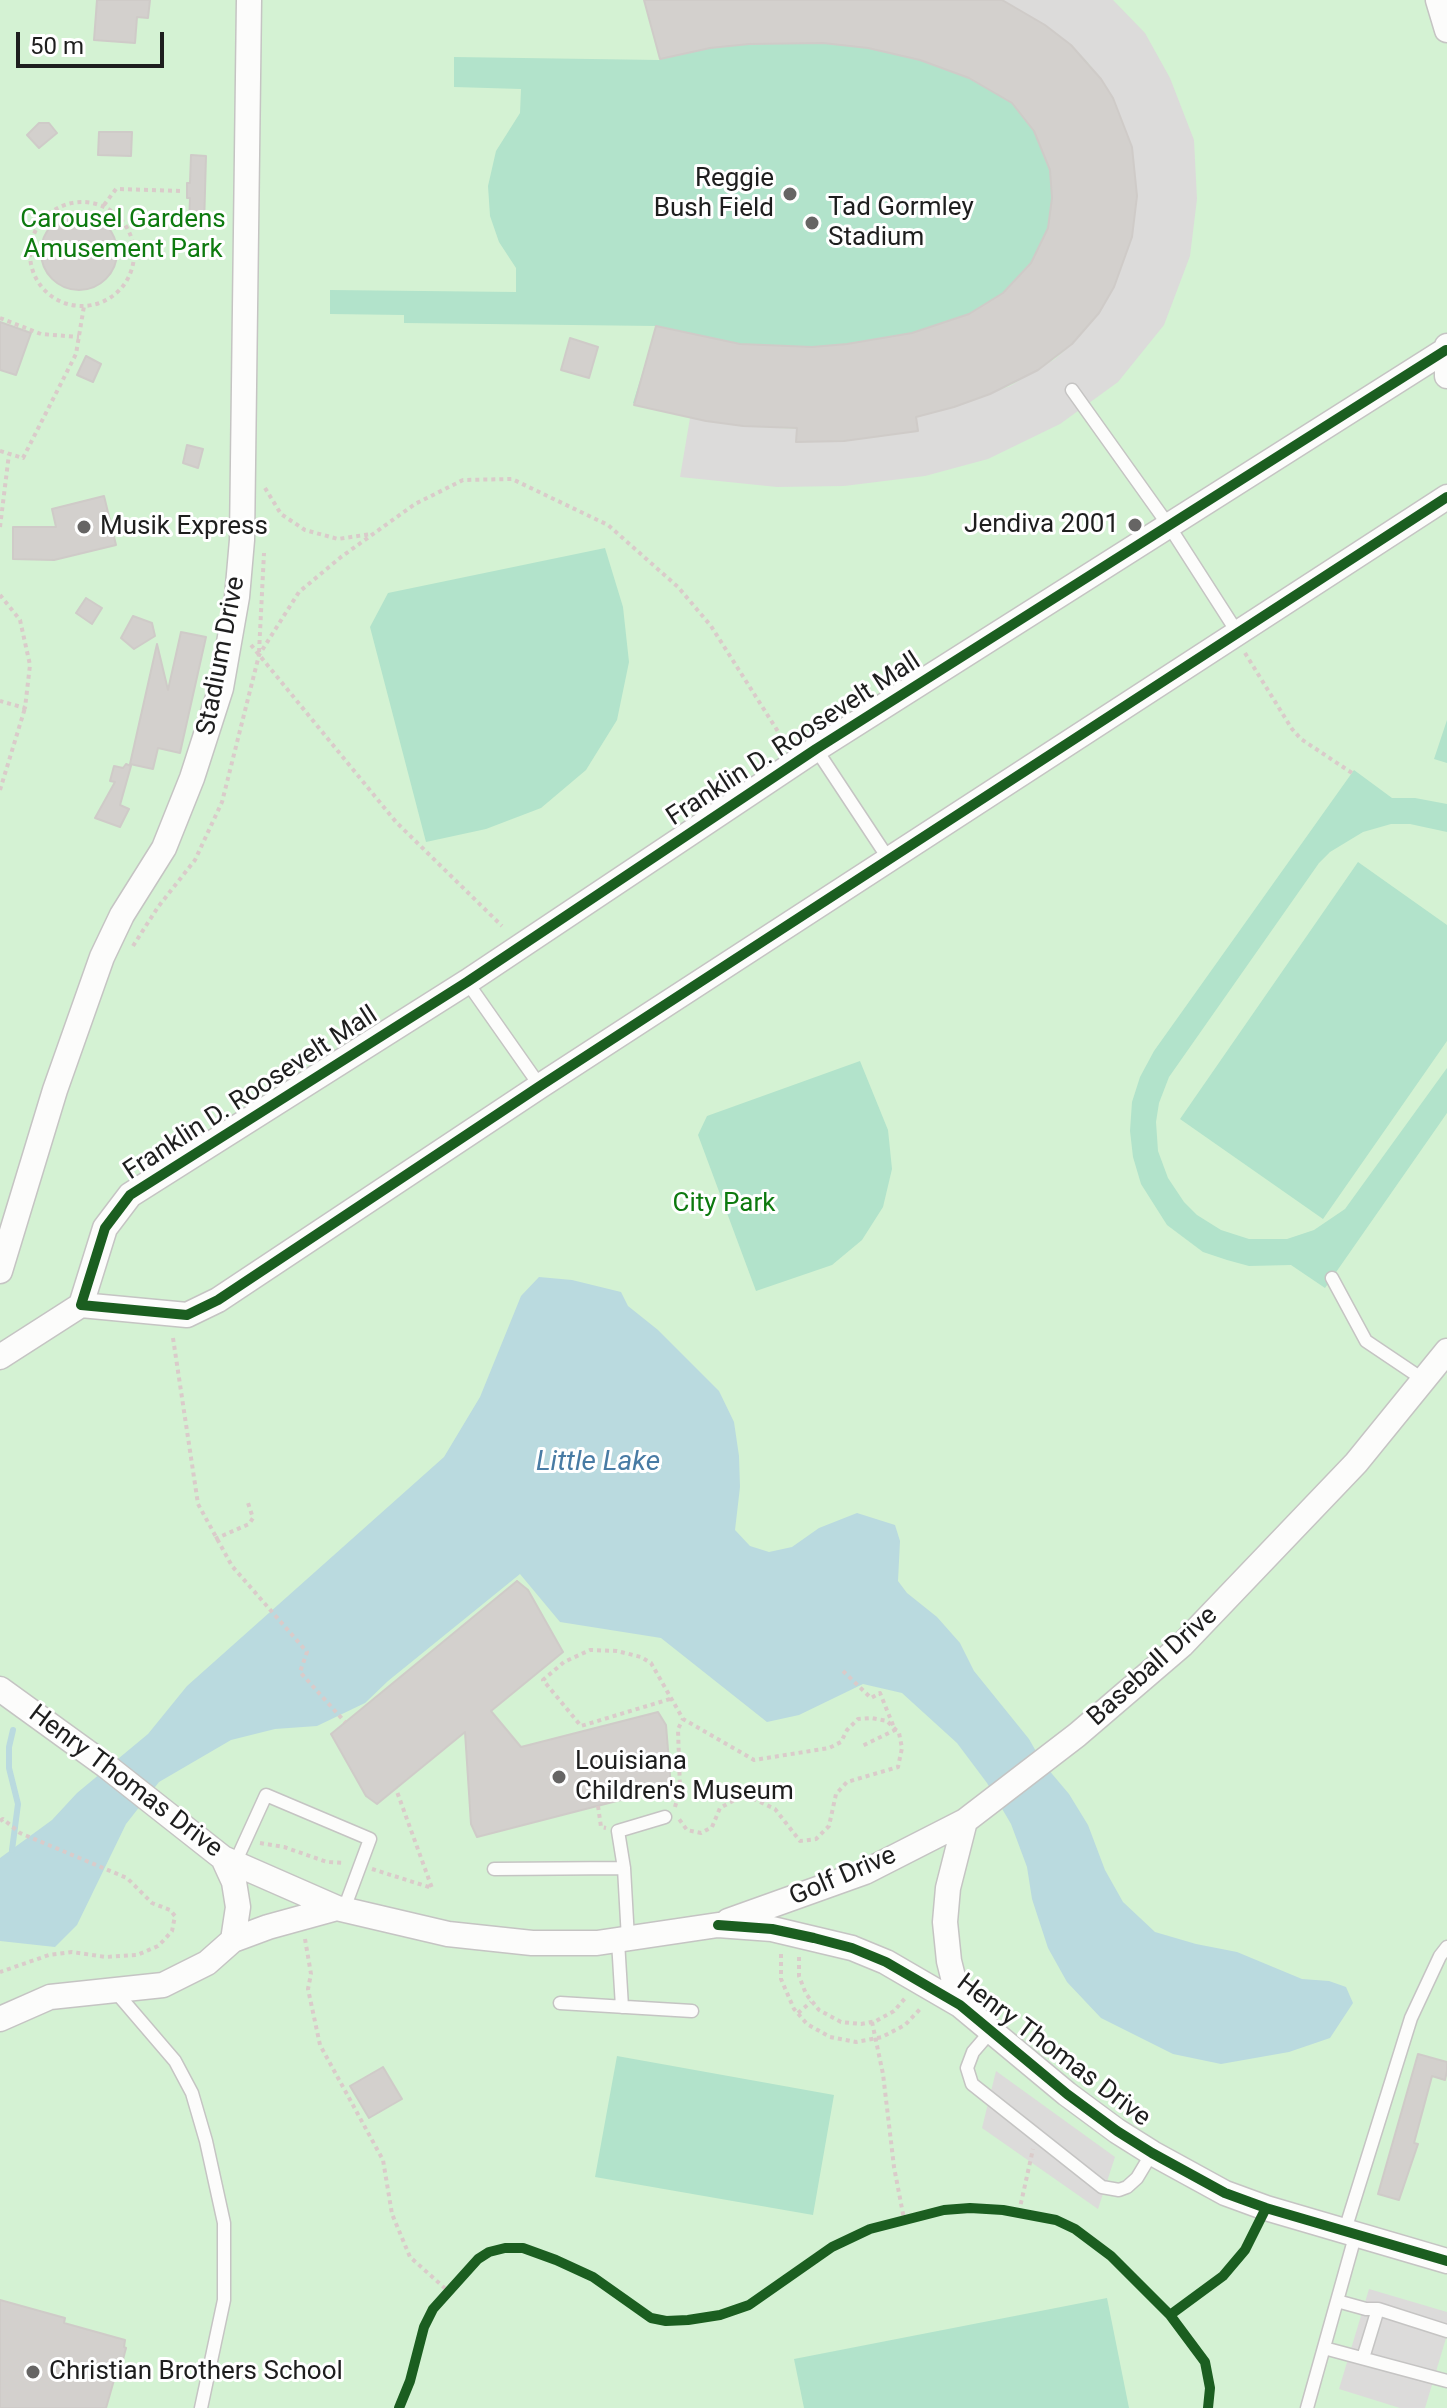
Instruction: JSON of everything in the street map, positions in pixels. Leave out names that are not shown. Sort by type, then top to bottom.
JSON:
[{"type":"street","name":"Stadium Drive","points":[[0,1271],[55,1090],[102,957],[122,915],[164,848],[188,791],[221,688],[233,627],[242,540],[249,0]]},
{"type":"street","points":[[1438,0],[1447,30]]},
{"type":"street","points":[[1446,348],[1447,376]]},
{"type":"street","name":"Franklin D. Roosevelt Mall","points":[[81,1305],[105,1228],[130,1195],[467,982],[816,749],[1446,348]]},
{"type":"street","points":[[0,1357],[81,1305],[187,1315],[218,1300],[888,858],[1447,497]]},
{"type":"street","name":"Baseball Drive","points":[[973,1814],[1077,1735],[1182,1645],[1356,1463],[1447,1351]]},
{"type":"street","name":"Henry Thomas Drive","points":[[0,1689],[229,1860],[340,1908],[448,1934],[532,1943],[597,1943],[718,1925],[793,1934],[852,1948],[886,1962],[960,2005],[1067,2094],[1152,2153],[1225,2193],[1447,2261]]},
{"type":"street","points":[[960,2005],[949,1961],[945,1922],[948,1888],[973,1814]]},
{"type":"street","name":"Golf Drive","points":[[718,1925],[865,1872],[973,1814]]},
{"type":"street","points":[[229,1860],[238,1907],[233,1940]]},
{"type":"street","points":[[0,2019],[50,1997],[163,1985],[207,1963],[233,1940],[301,1917],[340,1908]]},
{"type":"lane","points":[[1072,390],[1169,526],[1237,632]]},
{"type":"lane","points":[[816,749],[888,858]]},
{"type":"lane","points":[[467,982],[540,1086]]},
{"type":"lane","points":[[1332,1278],[1366,1341],[1424,1380]]},
{"type":"lane","points":[[229,1860],[245,1840],[266,1795],[370,1839],[340,1908]]},
{"type":"lane","points":[[622,2007],[624,1868],[618,1831],[665,1817]]},
{"type":"lane","points":[[494,1869],[624,1868]]},
{"type":"lane","points":[[1307,2408],[1337,2301],[1350,2231],[1411,2018],[1447,1947]]},
{"type":"lane","points":[[115,1991],[175,2061],[192,2093],[224,2223],[224,2300],[201,2408]]},
{"type":"lane","points":[[560,2003],[692,2011]]},
{"type":"lane","points":[[991,2031],[973,2052],[967,2068],[972,2084],[1102,2187],[1119,2190],[1127,2187],[1137,2178],[1152,2153]]},
{"type":"lane","points":[[1337,2301],[1378,2309],[1447,2331]]},
{"type":"lane","points":[[1363,2358],[1378,2309]]},
{"type":"lane","points":[[1324,2348],[1447,2381]]},
{"type":"path","points":[[104,206],[116,189],[182,191]]},
{"type":"path","points":[[87,201],[104,206],[119,216],[129,230],[134,247],[133,265],[127,281],[116,294],[101,303],[84,306],[68,304],[52,297],[40,285],[32,270],[29,253],[32,236],[40,220],[53,209],[70,202],[87,201]]},
{"type":"path","points":[[0,451],[23,458],[76,354],[84,306]]},
{"type":"path","points":[[0,318],[41,334],[79,337]]},
{"type":"path","points":[[0,527],[9,454]]},
{"type":"path","points":[[265,475],[265,491],[281,514],[305,530],[338,539],[374,534]]},
{"type":"path","points":[[130,951],[158,907],[195,860],[222,802],[259,655],[299,592],[415,504],[463,480],[512,479],[608,525],[678,587],[711,626],[784,741]]},
{"type":"path","points":[[0,595],[20,620],[30,665],[25,708],[0,790]]},
{"type":"path","points":[[233,627],[396,822],[502,926]]},
{"type":"path","points":[[1237,632],[1248,661],[1292,729],[1352,773]]},
{"type":"path","points":[[0,701],[25,708]]},
{"type":"path","points":[[173,1338],[198,1504],[232,1566],[307,1652],[300,1672],[345,1722]]},
{"type":"path","points":[[215,1539],[249,1524],[253,1518],[247,1500]]},
{"type":"path","points":[[670,1699],[582,1728],[543,1680],[564,1662],[590,1650],[617,1651],[641,1657],[651,1663],[683,1719],[754,1760],[829,1748],[841,1742],[858,1719],[887,1721],[895,1730]]},
{"type":"path","points":[[683,1719],[678,1729],[680,1789],[675,1808],[687,1830],[701,1833],[712,1827],[720,1808],[738,1798],[754,1799],[775,1809],[800,1841],[816,1839],[829,1826],[836,1794],[847,1782],[898,1767],[902,1748],[880,1693],[871,1698],[843,1671]]},
{"type":"path","points":[[862,1746],[895,1730]]},
{"type":"path","points":[[245,1840],[284,1847],[327,1862],[360,1865],[432,1888],[396,1789]]},
{"type":"path","points":[[0,1813],[1,1820],[20,1833],[127,1878],[152,1903],[170,1910],[175,1916],[172,1931],[164,1940],[137,1955],[106,1957],[72,1952],[0,1972]]},
{"type":"path","points":[[301,1917],[310,1961],[308,1989],[320,2045],[383,2160],[392,2214],[410,2257],[448,2291]]},
{"type":"path","points":[[793,1934],[798,1970],[811,2002],[827,2016],[841,2022],[872,2022],[897,2008],[926,1984]]},
{"type":"path","points":[[793,1934],[780,1959],[781,1979],[787,1998],[797,2014],[813,2028],[837,2039],[856,2042],[877,2039],[905,2025],[926,1984]]},
{"type":"path","points":[[797,2014],[811,2002]]},
{"type":"path","points":[[872,2022],[904,2219]]},
{"type":"path","points":[[1019,2212],[1036,2135]]},
{"type":"green space","name":"City Park","points":[[0,0],[1447,0],[1447,2408],[0,2408]]},
{"type":"green space","name":"Tad Gormley Stadium","points":[[644,0],[1003,0],[1058,33],[1085,59],[1106,88],[1134,215],[795,437],[795,428],[661,410],[633,403],[657,326],[404,323],[404,315],[330,314],[330,290],[516,292],[516,268],[499,242],[490,216],[488,186],[496,151],[520,113],[521,89],[454,87],[454,57],[660,60]]},
{"type":"green space","points":[[605,548],[623,607],[629,662],[617,720],[586,770],[541,808],[486,829],[426,842],[370,627],[388,593]]},
{"type":"green space","points":[[1447,720],[1447,763],[1434,759]]},
{"type":"green space","points":[[1354,770],[1392,798],[1415,798],[1447,804],[1447,832],[1410,824],[1391,824],[1363,832],[1330,852],[1319,863],[1169,1077],[1156,1122],[1158,1151],[1168,1178],[1197,1215],[1221,1230],[1249,1239],[1287,1239],[1314,1230],[1345,1209],[1447,1068],[1447,1113],[1325,1288],[1291,1265],[1249,1266],[1203,1252],[1167,1225],[1141,1184],[1130,1131],[1132,1102],[1140,1077],[1154,1051]]},
{"type":"green space","points":[[1358,862],[1447,925],[1447,1041],[1323,1219],[1180,1119]]},
{"type":"green space","points":[[860,1061],[888,1130],[892,1169],[883,1207],[862,1240],[832,1265],[756,1291],[698,1135],[707,1116]]},
{"type":"green space","points":[[617,2056],[834,2095],[813,2215],[595,2177]]},
{"type":"green space","points":[[1107,2298],[1129,2408],[804,2408],[794,2359]]},
{"type":"shaded area","points":[[1002,0],[1113,0],[1145,33],[1170,78],[1194,140],[1197,199],[1190,256],[1164,325],[1118,382],[1060,424],[988,459],[925,476],[844,486],[777,487],[680,477],[690,418],[743,426],[797,429],[797,441],[803,442],[844,441],[918,431],[916,417],[954,407],[1010,386],[1055,359],[1099,313],[1114,287],[1132,237],[1137,196],[1132,147],[1113,98],[1090,65],[1045,25]]},
{"type":"shaded area","points":[[996,2071],[1115,2157],[1098,2209],[982,2128]]},
{"type":"shaded area","points":[[1369,2289],[1447,2312],[1447,2335],[1425,2408],[1400,2408],[1339,2389]]},
{"type":"water","name":"Little Lake","points":[[539,1277],[572,1280],[621,1292],[628,1306],[658,1330],[719,1391],[734,1422],[739,1456],[740,1487],[735,1530],[750,1546],[769,1552],[792,1547],[819,1528],[857,1513],[895,1525],[900,1541],[898,1581],[960,1643],[974,1671],[1069,1794],[1088,1825],[1105,1870],[1123,1902],[1155,1932],[1237,1952],[1302,1979],[1329,1981],[1346,1987],[1353,2003],[1330,2038],[1289,2052],[1221,2064],[1173,2054],[1101,2018],[1067,1982],[1048,1948],[1032,1899],[1027,1867],[1011,1824],[987,1783],[957,1743],[902,1693],[863,1684],[799,1715],[767,1722],[661,1638],[560,1622],[520,1574],[365,1703],[317,1726],[275,1729],[231,1740],[159,1782],[126,1824],[77,1925],[55,1947],[0,1941],[0,1858],[52,1820],[77,1793],[148,1734],[187,1686],[444,1457],[480,1397],[521,1296]]},
{"type":"building","points":[[97,0],[150,0],[148,18],[137,17],[135,43],[94,40]]},
{"type":"building","points":[[644,0],[1002,0],[1045,25],[1071,45],[1101,79],[1113,98],[1132,147],[1137,196],[1132,237],[1114,287],[1099,313],[1072,344],[1038,370],[990,394],[916,417],[918,431],[844,441],[796,442],[797,428],[706,421],[634,405],[656,326],[740,344],[812,347],[912,333],[969,314],[1003,293],[1031,263],[1048,228],[1052,198],[1050,170],[1034,131],[1012,103],[969,78],[920,60],[868,48],[823,43],[749,44],[710,48],[660,59]]},
{"type":"building","points":[[39,123],[49,123],[57,133],[39,148],[27,135]]},
{"type":"building","points":[[99,132],[132,132],[131,156],[98,155]]},
{"type":"building","points":[[191,155],[206,156],[204,226],[189,226],[187,183],[190,183]]},
{"type":"building","points":[[79,214],[94,217],[106,225],[114,237],[117,252],[114,267],[106,279],[94,287],[79,290],[64,287],[52,279],[44,267],[41,252],[44,237],[52,225],[64,217]]},
{"type":"building","points":[[0,322],[31,333],[16,375],[0,370]]},
{"type":"building","points":[[570,338],[598,347],[589,378],[561,370]]},
{"type":"building","points":[[86,356],[101,364],[93,382],[77,375]]},
{"type":"building","points":[[187,445],[203,449],[198,468],[183,463]]},
{"type":"building","name":"Musik Express","points":[[104,496],[116,545],[54,560],[13,559],[13,527],[56,527],[52,509]]},
{"type":"building","points":[[86,598],[102,608],[92,624],[76,613]]},
{"type":"building","points":[[133,616],[152,623],[155,636],[134,649],[121,638]]},
{"type":"building","points":[[181,632],[206,637],[180,753],[158,748],[153,769],[130,764],[157,644],[168,690]]},
{"type":"building","points":[[126,764],[131,766],[120,805],[129,809],[120,827],[95,818],[115,782],[110,781],[114,766],[123,768]]},
{"type":"building","points":[[517,1581],[528,1590],[563,1652],[491,1711],[521,1747],[658,1712],[666,1725],[671,1787],[477,1837],[471,1824],[465,1732],[377,1804],[366,1796],[331,1734]]},
{"type":"building","points":[[1418,2054],[1447,2062],[1447,2071],[1445,2080],[1432,2076],[1414,2143],[1418,2144],[1399,2200],[1378,2194]]},
{"type":"building","points":[[383,2067],[402,2099],[369,2118],[350,2086]]},
{"type":"building","points":[[0,2300],[65,2318],[64,2323],[125,2340],[121,2367],[118,2366],[106,2408],[0,2408]]},
{"type":"waterway","points":[[12,1850],[18,1804],[9,1768],[13,1730]]},
{"type":"cycle path","points":[[1446,350],[816,749],[467,982],[130,1195],[105,1228],[81,1305],[187,1315],[218,1300],[540,1086],[1447,497]]},
{"type":"cycle path","points":[[718,1925],[772,1929],[814,1938],[852,1948],[886,1962],[960,2005],[1067,2094],[1117,2131],[1225,2193],[1447,2261]]},
{"type":"cycle path","points":[[399,2408],[410,2381],[424,2327],[433,2309],[478,2259],[489,2252],[523,2248],[593,2277],[651,2318],[688,2320],[720,2315],[749,2305],[832,2247],[870,2229],[944,2210],[970,2208],[1003,2210],[1056,2220],[1075,2229],[1111,2256],[1170,2315],[1205,2362],[1210,2388],[1208,2408]]},
{"type":"cycle path","points":[[1170,2315],[1223,2276],[1245,2250],[1266,2208]]},
{"type":"place","name":"Reggie Bush Field","points":[[790,194]]},
{"type":"place","name":"Tad Gormley Stadium","points":[[812,223]]},
{"type":"place","name":"Jendiva 2001","points":[[1135,525]]},
{"type":"place","name":"Musik Express","points":[[84,527]]},
{"type":"place","name":"Louisiana Children's Museum","points":[[559,1777]]},
{"type":"place","name":"Christian Brothers School","points":[[33,2372]]},
{"type":"park label","name":"Carousel Gardens Amusement Park","points":[[123,235]]}]
